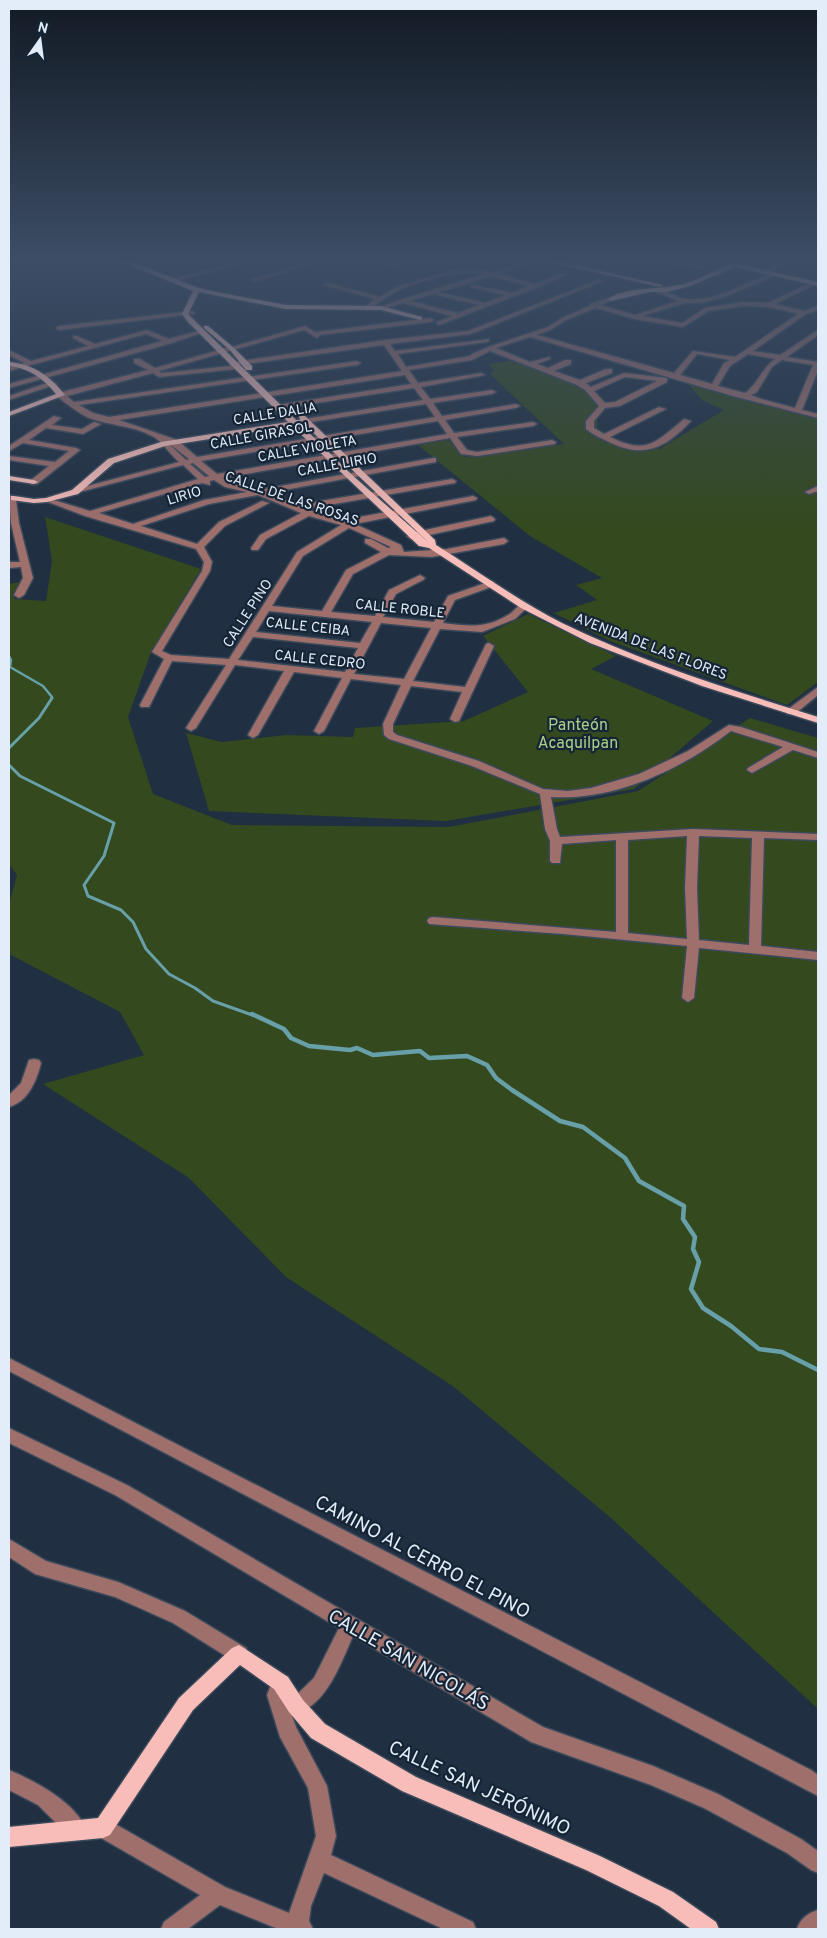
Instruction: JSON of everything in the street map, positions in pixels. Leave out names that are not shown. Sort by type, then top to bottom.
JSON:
[{"type":"main road","name":"AVENIDA DE LAS FLORES","points":[[217,348],[258,377],[289,405],[432,542],[432,546]]},
{"type":"main road","name":"AVENIDA DE LAS FLORES","points":[[232,349],[238,364],[249,379],[329,458],[411,536],[422,544],[432,546],[524,606],[606,646],[706,684],[818,720]]},
{"type":"main road","points":[[9,364],[26,364],[53,384],[62,395],[9,414]]},
{"type":"main road","name":"CALLE DALIA","points":[[75,492],[111,462],[162,441],[174,442],[304,421]]},
{"type":"main road","name":"CALLE GIRASOL","points":[[9,478],[34,502],[75,492]]},
{"type":"main road","points":[[9,1837],[103,1828],[186,1704],[239,1654]]},
{"type":"main road","name":"CALLE SAN JERÓNIMO","points":[[239,1654],[281,1683],[296,1706],[318,1731],[409,1784],[666,1898],[709,1929]]},
{"type":"street","points":[[9,369],[85,348]]},
{"type":"street","points":[[9,386],[146,348]]},
{"type":"street","points":[[137,361],[154,370],[159,375],[341,348]]},
{"type":"street","points":[[344,348],[373,377]]},
{"type":"street","points":[[390,348],[464,452],[477,454],[552,442]]},
{"type":"street","points":[[393,353],[425,348]]},
{"type":"street","points":[[106,419],[373,377],[467,360],[476,354],[491,348]]},
{"type":"street","points":[[498,348],[530,364],[580,383],[590,390],[603,406]]},
{"type":"street","points":[[573,348],[676,375],[736,394],[746,395],[758,401],[818,416]]},
{"type":"street","points":[[714,386],[727,365],[753,348]]},
{"type":"street","points":[[746,395],[754,390],[769,366],[794,348]]},
{"type":"street","points":[[62,395],[232,349]]},
{"type":"street","points":[[9,352],[26,364]]},
{"type":"street","points":[[676,375],[695,352],[736,359]]},
{"type":"street","points":[[748,352],[818,364],[798,410]]},
{"type":"street","points":[[530,364],[545,358],[565,364],[547,371]]},
{"type":"street","points":[[72,404],[357,362]]},
{"type":"street","points":[[580,383],[609,371]]},
{"type":"street","points":[[278,407],[481,375]]},
{"type":"street","points":[[590,390],[624,375],[664,380],[696,389]]},
{"type":"street","points":[[664,380],[617,404],[603,406],[590,421],[590,429],[619,444],[639,450],[647,449],[662,442],[687,421]]},
{"type":"street","points":[[9,398],[53,384]]},
{"type":"street","name":"CALLE DALIA","points":[[304,421],[492,392]]},
{"type":"street","name":"CALLE DE LAS ROSAS","points":[[62,395],[72,404],[90,415],[130,426],[162,441],[202,480],[218,488],[247,495],[265,503],[304,515],[345,526],[362,528],[399,550],[419,555],[443,553],[504,541]]},
{"type":"street","points":[[9,404],[25,408]]},
{"type":"street","name":"CALLE GIRASOL","points":[[75,492],[183,462],[516,406]]},
{"type":"street","points":[[604,437],[662,409]]},
{"type":"street","points":[[9,449],[57,418]]},
{"type":"street","points":[[45,426],[83,432],[97,424]]},
{"type":"street","name":"CALLE VIOLETA","points":[[88,514],[202,480],[451,436],[533,424]]},
{"type":"street","points":[[19,595],[28,578],[20,542],[12,523],[12,500],[21,491],[76,450],[22,441]]},
{"type":"street","name":"CALLE DE LAS ROSAS","points":[[174,442],[215,478],[228,485],[258,492],[297,508],[304,515]]},
{"type":"street","points":[[9,458],[56,465]]},
{"type":"street","name":"CALLE LIRIO","points":[[247,495],[433,460]]},
{"type":"street","points":[[297,508],[452,481]]},
{"type":"street","points":[[809,492],[818,488]]},
{"type":"street","name":"LIRIO","points":[[131,527],[207,502],[247,495]]},
{"type":"street","points":[[345,526],[472,498]]},
{"type":"street","points":[[47,500],[199,547],[208,562],[206,571],[156,652],[169,658],[146,705]]},
{"type":"street","points":[[199,547],[222,524],[265,503]]},
{"type":"street","points":[[255,548],[263,537],[304,515]]},
{"type":"street","points":[[411,536],[491,519]]},
{"type":"street","name":"CALLE DE LAS ROSAS","points":[[345,526],[354,533],[388,551]]},
{"type":"street","name":"CALLE PINO","points":[[191,728],[300,554],[345,526]]},
{"type":"street","points":[[180,541],[195,535]]},
{"type":"street","points":[[9,544],[20,542]]},
{"type":"street","points":[[325,614],[349,572],[388,551],[399,550]]},
{"type":"street","points":[[9,565],[26,564]]},
{"type":"street","points":[[319,731],[392,592],[420,578]]},
{"type":"street","points":[[492,584],[451,598],[435,626],[388,724],[388,732],[393,737],[488,768],[545,793],[567,795],[616,786],[676,762],[730,728],[818,755]]},
{"type":"street","name":"CALLE ROBLE","points":[[267,608],[479,630],[512,617],[524,606]]},
{"type":"street","name":"CALLE CEIBA","points":[[250,634],[364,646]]},
{"type":"street","points":[[455,719],[489,646]]},
{"type":"street","name":"CALLE CEDRO","points":[[169,658],[231,662],[468,690]]},
{"type":"street","points":[[253,735],[290,670]]},
{"type":"street","points":[[791,712],[818,690]]},
{"type":"street","points":[[752,770],[793,746]]},
{"type":"street","points":[[545,793],[551,830],[556,841],[556,861]]},
{"type":"street","points":[[556,841],[693,832],[818,837]]},
{"type":"street","points":[[688,998],[693,944],[691,888],[693,832]]},
{"type":"street","points":[[755,948],[758,892],[758,834]]},
{"type":"street","points":[[622,837],[622,937]]},
{"type":"street","points":[[433,922],[563,930],[693,944],[755,948],[818,956]]},
{"type":"street","points":[[9,1102],[24,1091],[34,1063]]},
{"type":"street","name":"CAMINO AL CERRO EL PINO","points":[[9,1364],[804,1777],[818,1786]]},
{"type":"street","name":"CALLE SAN NICOLÁS","points":[[9,1435],[122,1490],[538,1735],[653,1776],[711,1801],[794,1846],[818,1863]]},
{"type":"street","name":"CALLE SAN JERÓNIMO","points":[[9,1547],[41,1568],[118,1590],[179,1617],[239,1654]]},
{"type":"street","points":[[296,1706],[322,1684],[350,1624]]},
{"type":"street","points":[[103,1828],[218,1894],[299,1928],[301,1906],[326,1836],[317,1786],[287,1730],[276,1695],[281,1683]]},
{"type":"street","points":[[9,1780],[45,1798],[76,1830]]},
{"type":"street","points":[[319,1860],[466,1929]]},
{"type":"street","points":[[171,1929],[218,1894]]},
{"type":"street","points":[[807,1929],[818,1920]]},
{"type":"green space","points":[[516,360],[575,382],[598,400],[597,429],[619,446],[659,449],[724,410],[702,400],[684,379],[818,413],[818,682],[787,705],[610,641],[554,613],[597,600],[576,585],[602,578],[530,536],[418,445],[449,440],[464,457],[564,444],[490,374],[494,371],[488,364]]},
{"type":"green space","points":[[45,517],[201,569],[150,655],[128,717],[153,794],[232,825],[449,827],[638,791],[750,718],[818,738],[818,1709],[612,1519],[454,1387],[286,1277],[189,1178],[43,1084],[144,1055],[120,1012],[9,954],[9,904],[17,875],[9,864],[9,584],[20,582],[14,599],[46,601],[52,561]]},
{"type":"green space","name":"Panteón Acaquilpan","points":[[528,614],[616,656],[591,669],[713,721],[634,789],[446,821],[209,811],[186,733],[222,742],[286,735],[353,737],[355,728],[464,721],[528,692],[483,636]]},
{"type":"waterway","points":[[9,656],[11,660],[10,667],[43,686],[52,697],[51,699]]},
{"type":"waterway","points":[[9,748],[39,718],[52,698]]},
{"type":"waterway","points":[[9,765],[20,776],[114,823],[104,856],[84,885],[88,896],[121,910],[133,922],[146,949],[169,974],[195,988],[213,1001],[255,1016]]},
{"type":"waterway","points":[[252,1014],[284,1029],[291,1038],[309,1046],[350,1050],[357,1048],[373,1055],[420,1051],[429,1058],[467,1056],[487,1065],[496,1078],[512,1090],[560,1121],[583,1127],[625,1158],[639,1181],[684,1206],[683,1219],[695,1237],[693,1249],[699,1262],[691,1289],[703,1308],[731,1326],[759,1349],[782,1352],[818,1370]]}]
